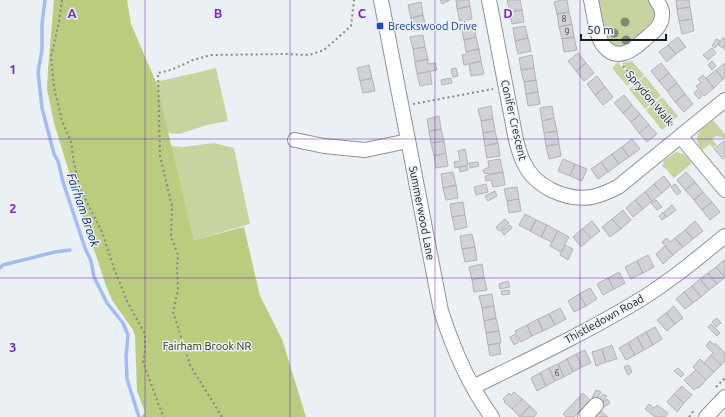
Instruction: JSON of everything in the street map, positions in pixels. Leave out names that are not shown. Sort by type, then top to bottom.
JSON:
[{"type":"street","name":"Summerwood Lane","points":[[381,0],[441,311],[452,346],[473,387],[492,417]]},
{"type":"street","name":"Conifer Crescent","points":[[489,0],[516,140],[523,162],[538,181],[552,190],[574,197],[591,197],[613,190],[628,180],[725,100]]},
{"type":"street","points":[[591,0],[600,39],[612,53],[619,54],[625,53],[636,47],[660,24],[662,11],[656,0]]},
{"type":"street","name":"Sprydon Walk","points":[[681,136],[725,190]]},
{"type":"street","points":[[295,140],[324,146],[364,150],[408,141]]},
{"type":"street","name":"Thistledown Road","points":[[473,387],[590,328],[638,301],[679,274],[725,236]]},
{"type":"street","points":[[706,417],[725,397]]},
{"type":"street","points":[[585,417],[596,405]]},
{"type":"path","points":[[62,0],[59,22],[51,57],[54,87],[62,121],[71,142],[80,188],[102,232],[127,301],[145,334],[143,362],[164,417]]},
{"type":"path","points":[[222,417],[190,365],[173,312],[178,290],[178,255],[171,237],[172,206],[160,156],[158,73],[171,70],[193,60],[211,55],[309,55],[324,50],[351,26],[354,0]]},
{"type":"path","name":"Sprydon Walk","points":[[619,60],[681,136]]},
{"type":"path","points":[[402,106],[506,86]]},
{"type":"green space","name":"Fairham Brook NR","points":[[54,0],[127,0],[131,24],[156,82],[194,240],[244,227],[260,296],[282,339],[306,417],[141,417],[145,412],[137,391],[135,336],[133,330],[112,300],[106,286],[87,231],[54,123],[47,89]]},
{"type":"green space","points":[[595,0],[648,0],[654,4],[657,20],[633,44],[618,49],[606,42]]},
{"type":"green space","points":[[632,61],[644,75],[637,81],[622,63]]},
{"type":"green space","points":[[618,62],[633,81],[627,86],[612,68]]},
{"type":"green space","points":[[216,68],[228,121],[207,125],[179,134],[167,133],[156,82]]},
{"type":"green space","points":[[645,76],[661,96],[654,101],[638,82]]},
{"type":"green space","points":[[637,84],[652,103],[645,109],[629,89]]},
{"type":"green space","points":[[662,97],[678,116],[671,122],[655,103]]},
{"type":"green space","points":[[653,105],[669,124],[662,130],[646,110]]},
{"type":"green space","points":[[713,120],[725,134],[725,138],[716,136],[712,139],[717,145],[713,148],[710,144],[702,150],[697,137],[699,133]]},
{"type":"green space","points":[[214,143],[234,148],[250,224],[194,240],[171,146],[183,147]]},
{"type":"green space","points":[[676,152],[684,154],[692,163],[674,178],[662,166],[664,163],[663,161]]},
{"type":"building","points":[[440,0],[450,0],[442,4]]},
{"type":"building","points":[[456,0],[469,0],[470,6],[457,9]]},
{"type":"building","points":[[507,0],[520,0],[522,10],[510,12]]},
{"type":"building","points":[[567,0],[569,12],[557,14],[554,2]]},
{"type":"building","points":[[676,0],[689,0],[690,7],[677,9]]},
{"type":"building","points":[[421,2],[423,15],[411,18],[408,5]]},
{"type":"building","points":[[470,6],[472,19],[460,21],[457,9]]},
{"type":"building","points":[[690,7],[692,19],[679,21],[677,9]]},
{"type":"building","points":[[522,10],[524,22],[512,24],[510,12]]},
{"type":"building","points":[[569,12],[572,24],[559,27],[557,14]]},
{"type":"building","points":[[423,15],[426,28],[413,31],[411,18]]},
{"type":"building","points":[[692,19],[694,31],[682,34],[679,21]]},
{"type":"building","points":[[440,23],[441,28],[430,30],[429,25]]},
{"type":"building","points":[[572,24],[574,37],[562,39],[559,27]]},
{"type":"building","points":[[474,25],[476,37],[464,40],[461,27]]},
{"type":"building","points":[[525,26],[528,38],[515,41],[513,28]]},
{"type":"building","points":[[423,35],[425,47],[413,49],[410,37]]},
{"type":"building","points":[[476,37],[479,49],[466,52],[464,40]]},
{"type":"building","points":[[574,37],[577,50],[564,52],[562,39]]},
{"type":"building","points":[[678,37],[686,47],[676,54],[668,45]]},
{"type":"building","points":[[528,38],[531,51],[518,54],[515,41]]},
{"type":"building","points":[[723,38],[725,39],[725,49],[718,45]]},
{"type":"building","points":[[716,39],[720,41],[715,48],[712,46]]},
{"type":"building","points":[[668,45],[676,54],[667,62],[659,52]]},
{"type":"building","points":[[425,47],[428,59],[415,62],[413,49]]},
{"type":"building","points":[[712,48],[716,53],[708,60],[703,55]]},
{"type":"building","points":[[479,49],[481,61],[464,65],[462,55],[467,54],[466,52]]},
{"type":"building","points":[[578,53],[586,63],[576,71],[568,61]]},
{"type":"building","points":[[532,55],[534,68],[521,70],[519,58]]},
{"type":"building","points":[[428,59],[428,64],[435,63],[437,70],[417,74],[415,62]]},
{"type":"building","points":[[481,61],[484,74],[471,76],[469,64]]},
{"type":"building","points":[[712,61],[716,66],[712,70],[708,65]]},
{"type":"building","points":[[586,63],[594,73],[584,81],[576,71]]},
{"type":"building","points":[[661,63],[669,73],[659,81],[651,71]]},
{"type":"building","points":[[725,63],[725,78],[723,79],[716,70]]},
{"type":"building","points":[[369,65],[372,78],[360,81],[357,68]]},
{"type":"building","points":[[456,68],[458,76],[453,77],[451,69]]},
{"type":"building","points":[[534,68],[536,80],[524,82],[521,70]]},
{"type":"building","points":[[716,70],[723,79],[714,88],[706,78]]},
{"type":"building","points":[[430,71],[432,84],[420,86],[417,74]]},
{"type":"building","points":[[669,73],[677,83],[667,91],[659,81]]},
{"type":"building","points":[[703,75],[714,88],[704,96],[696,86],[701,83],[698,79]]},
{"type":"building","points":[[597,76],[605,87],[595,95],[587,84]]},
{"type":"building","points":[[372,78],[375,91],[363,93],[360,81]]},
{"type":"building","points":[[451,78],[452,83],[442,85],[441,80]]},
{"type":"building","points":[[536,80],[538,92],[526,94],[524,82]]},
{"type":"building","points":[[677,83],[685,94],[675,102],[667,91]]},
{"type":"building","points":[[605,87],[613,97],[603,105],[595,95]]},
{"type":"building","points":[[697,90],[702,96],[699,99],[694,93]]},
{"type":"building","points":[[538,92],[540,104],[528,106],[526,94]]},
{"type":"building","points":[[685,94],[693,104],[684,112],[675,102]]},
{"type":"building","points":[[624,95],[632,105],[623,113],[614,103]]},
{"type":"building","points":[[632,105],[640,114],[631,122],[623,113]]},
{"type":"building","points":[[491,106],[493,119],[481,121],[478,109]]},
{"type":"building","points":[[552,106],[554,118],[542,121],[540,108]]},
{"type":"building","points":[[640,114],[649,125],[639,133],[631,122]]},
{"type":"building","points":[[439,116],[441,129],[429,131],[427,119]]},
{"type":"building","points":[[554,118],[557,131],[544,133],[542,121]]},
{"type":"building","points":[[493,119],[495,131],[483,133],[481,121]]},
{"type":"building","points":[[649,125],[657,134],[647,142],[639,133]]},
{"type":"building","points":[[441,129],[444,141],[431,143],[429,131]]},
{"type":"building","points":[[495,131],[498,143],[485,146],[483,133]]},
{"type":"building","points":[[557,131],[559,144],[546,146],[544,133]]},
{"type":"building","points":[[632,139],[640,149],[629,157],[622,147]]},
{"type":"building","points":[[444,141],[446,153],[434,156],[431,143]]},
{"type":"building","points":[[724,141],[725,157],[723,159],[714,149]]},
{"type":"building","points":[[498,143],[500,156],[487,158],[485,146]]},
{"type":"building","points":[[559,144],[561,156],[549,159],[546,146]]},
{"type":"building","points":[[622,147],[629,157],[619,164],[612,154]]},
{"type":"building","points":[[465,149],[468,165],[455,168],[454,162],[460,161],[458,151]]},
{"type":"building","points":[[446,153],[448,166],[436,168],[434,156]]},
{"type":"building","points":[[612,154],[619,164],[608,172],[601,162]]},
{"type":"building","points":[[500,159],[503,172],[490,174],[484,173],[483,170],[489,167],[488,161]]},
{"type":"building","points":[[563,159],[575,164],[570,176],[558,171]]},
{"type":"building","points":[[478,162],[479,166],[470,168],[469,163]]},
{"type":"building","points":[[601,162],[608,172],[598,179],[591,169]]},
{"type":"building","points":[[575,164],[587,169],[582,181],[570,176]]},
{"type":"building","points":[[467,166],[468,170],[460,172],[459,167]]},
{"type":"building","points":[[453,172],[456,185],[443,188],[441,174]]},
{"type":"building","points":[[503,172],[505,185],[493,187],[491,180],[486,181],[485,176]]},
{"type":"building","points":[[686,172],[695,182],[685,190],[677,180]]},
{"type":"building","points":[[664,176],[671,185],[662,193],[654,184]]},
{"type":"building","points":[[695,182],[703,192],[694,200],[685,190]]},
{"type":"building","points":[[486,184],[488,192],[476,195],[474,187]]},
{"type":"building","points":[[654,184],[662,193],[652,201],[645,192]]},
{"type":"building","points":[[675,184],[681,192],[677,195],[671,187]]},
{"type":"building","points":[[456,185],[458,198],[446,200],[443,188]]},
{"type":"building","points":[[517,187],[519,199],[507,201],[504,189]]},
{"type":"building","points":[[495,191],[497,196],[488,201],[485,196]]},
{"type":"building","points":[[645,192],[652,201],[643,209],[635,200]]},
{"type":"building","points":[[703,192],[712,202],[702,210],[694,200]]},
{"type":"building","points":[[519,199],[521,211],[509,213],[507,201]]},
{"type":"building","points":[[635,200],[643,209],[633,217],[626,208]]},
{"type":"building","points":[[656,200],[662,207],[657,210],[651,203]]},
{"type":"building","points":[[463,202],[465,215],[452,217],[450,204]]},
{"type":"building","points":[[712,202],[720,212],[710,220],[702,210]]},
{"type":"building","points":[[672,205],[676,210],[667,217],[663,213]]},
{"type":"building","points":[[623,210],[631,220],[621,229],[612,219]]},
{"type":"building","points":[[663,212],[666,217],[662,220],[659,216]]},
{"type":"building","points":[[525,214],[536,220],[530,231],[519,225]]},
{"type":"building","points":[[465,215],[467,227],[455,230],[452,217]]},
{"type":"building","points":[[505,219],[509,223],[499,231],[496,227]]},
{"type":"building","points":[[612,219],[621,229],[610,237],[602,227]]},
{"type":"building","points":[[536,220],[547,225],[541,237],[530,231]]},
{"type":"building","points":[[592,221],[600,231],[591,238],[582,229]]},
{"type":"building","points":[[695,221],[703,231],[693,239],[685,230]]},
{"type":"building","points":[[510,225],[512,228],[504,235],[501,231]]},
{"type":"building","points":[[547,225],[558,231],[552,242],[541,237]]},
{"type":"building","points":[[582,229],[591,238],[581,247],[573,237]]},
{"type":"building","points":[[685,230],[693,239],[683,247],[675,238]]},
{"type":"building","points":[[558,231],[569,237],[561,252],[550,246]]},
{"type":"building","points":[[472,234],[475,247],[462,249],[460,236]]},
{"type":"building","points":[[667,238],[670,242],[675,238],[683,247],[673,255],[662,242]]},
{"type":"building","points":[[565,245],[573,249],[568,260],[560,255]]},
{"type":"building","points":[[665,246],[673,255],[663,264],[656,254]]},
{"type":"building","points":[[475,247],[477,260],[465,262],[462,249]]},
{"type":"building","points":[[648,255],[654,267],[643,273],[637,261]]},
{"type":"building","points":[[724,260],[725,262],[725,277],[716,267]]},
{"type":"building","points":[[637,261],[643,273],[631,279],[625,267]]},
{"type":"building","points":[[482,264],[484,277],[472,280],[469,267]]},
{"type":"building","points":[[716,267],[725,277],[717,284],[708,273]]},
{"type":"building","points":[[619,272],[625,283],[614,289],[608,278]]},
{"type":"building","points":[[708,273],[717,284],[709,290],[700,279]]},
{"type":"building","points":[[484,277],[487,290],[474,292],[472,280]]},
{"type":"building","points":[[608,278],[614,289],[603,295],[597,284]]},
{"type":"building","points":[[700,279],[709,290],[701,297],[692,286]]},
{"type":"building","points":[[508,281],[510,287],[500,289],[499,284]]},
{"type":"building","points":[[692,286],[701,297],[693,303],[684,292]]},
{"type":"building","points":[[590,288],[597,299],[586,306],[579,294]]},
{"type":"building","points":[[509,290],[510,294],[502,295],[501,291]]},
{"type":"building","points":[[684,292],[693,303],[685,309],[676,299]]},
{"type":"building","points":[[492,294],[494,306],[482,308],[479,296]]},
{"type":"building","points":[[579,294],[586,306],[574,312],[568,301]]},
{"type":"building","points":[[494,306],[496,318],[484,321],[482,308]]},
{"type":"building","points":[[674,306],[683,318],[675,324],[666,313]]},
{"type":"building","points":[[560,308],[566,319],[555,325],[549,314]]},
{"type":"building","points":[[666,313],[675,324],[667,331],[657,320]]},
{"type":"building","points":[[549,314],[555,325],[543,331],[538,319]]},
{"type":"building","points":[[496,318],[499,331],[486,333],[484,321]]},
{"type":"building","points":[[717,318],[721,323],[716,327],[712,322]]},
{"type":"building","points":[[538,319],[543,331],[532,336],[527,325]]},
{"type":"building","points":[[711,324],[720,333],[717,336],[708,327]]},
{"type":"building","points":[[527,325],[532,336],[521,342],[515,331]]},
{"type":"building","points":[[655,327],[662,339],[653,345],[646,332]]},
{"type":"building","points":[[499,331],[501,343],[488,345],[486,333]]},
{"type":"building","points":[[646,332],[653,345],[644,350],[637,337]]},
{"type":"building","points":[[515,334],[519,342],[514,345],[510,337]]},
{"type":"building","points":[[637,337],[644,350],[635,355],[628,343]]},
{"type":"building","points":[[710,341],[714,345],[715,343],[725,353],[725,361],[721,365],[711,355],[713,353],[706,346]]},
{"type":"building","points":[[499,343],[501,354],[490,356],[488,345]]},
{"type":"building","points":[[628,343],[635,355],[626,360],[619,348]]},
{"type":"building","points":[[612,345],[617,359],[606,362],[602,349]]},
{"type":"building","points":[[602,349],[606,362],[596,366],[592,352]]},
{"type":"building","points":[[585,350],[591,363],[582,367],[576,354]]},
{"type":"building","points":[[576,354],[582,367],[573,372],[567,359]]},
{"type":"building","points":[[711,355],[721,365],[714,372],[704,363]]},
{"type":"building","points":[[567,359],[573,372],[564,377],[558,364]]},
{"type":"building","points":[[700,359],[714,372],[706,380],[693,367]]},
{"type":"building","points":[[558,364],[564,377],[555,381],[549,368]]},
{"type":"building","points":[[629,365],[632,372],[628,375],[624,367]]},
{"type":"building","points":[[549,368],[555,381],[546,386],[540,373]]},
{"type":"building","points":[[678,368],[684,374],[681,377],[674,371]]},
{"type":"building","points":[[696,370],[706,380],[699,388],[698,387],[694,390],[684,380]]},
{"type":"building","points":[[540,373],[546,386],[537,391],[531,378]]},
{"type":"building","points":[[682,386],[692,395],[684,403],[674,394]]},
{"type":"building","points":[[596,390],[601,392],[596,400],[592,398]]},
{"type":"building","points":[[514,392],[522,399],[512,409],[504,402],[505,401],[503,399],[509,393],[511,395]]},
{"type":"building","points":[[583,393],[590,400],[574,417],[566,417],[563,414]]},
{"type":"building","points":[[603,394],[607,396],[601,404],[597,401]]},
{"type":"building","points":[[674,394],[684,403],[677,412],[667,402]]},
{"type":"building","points":[[522,399],[530,406],[520,417],[512,409]]},
{"type":"building","points":[[607,399],[610,403],[603,408],[600,405]]},
{"type":"building","points":[[649,404],[654,408],[657,405],[668,413],[665,417],[655,417],[645,409]]},
{"type":"building","points":[[530,406],[537,413],[534,417],[520,417]]},
{"type":"building","points":[[601,411],[608,417],[595,417]]},
{"type":"waterway","name":"Fairham Brook","points":[[45,0],[42,24],[42,50],[38,72],[42,108],[54,154],[58,161],[63,182],[85,248],[91,261],[94,277],[107,303],[123,323],[128,335],[126,356],[127,379],[139,417]]},
{"type":"waterway","points":[[0,268],[3,265],[55,252],[70,250]]},
{"type":"place","name":"Breckswood Drive","points":[[380,26]]}]
